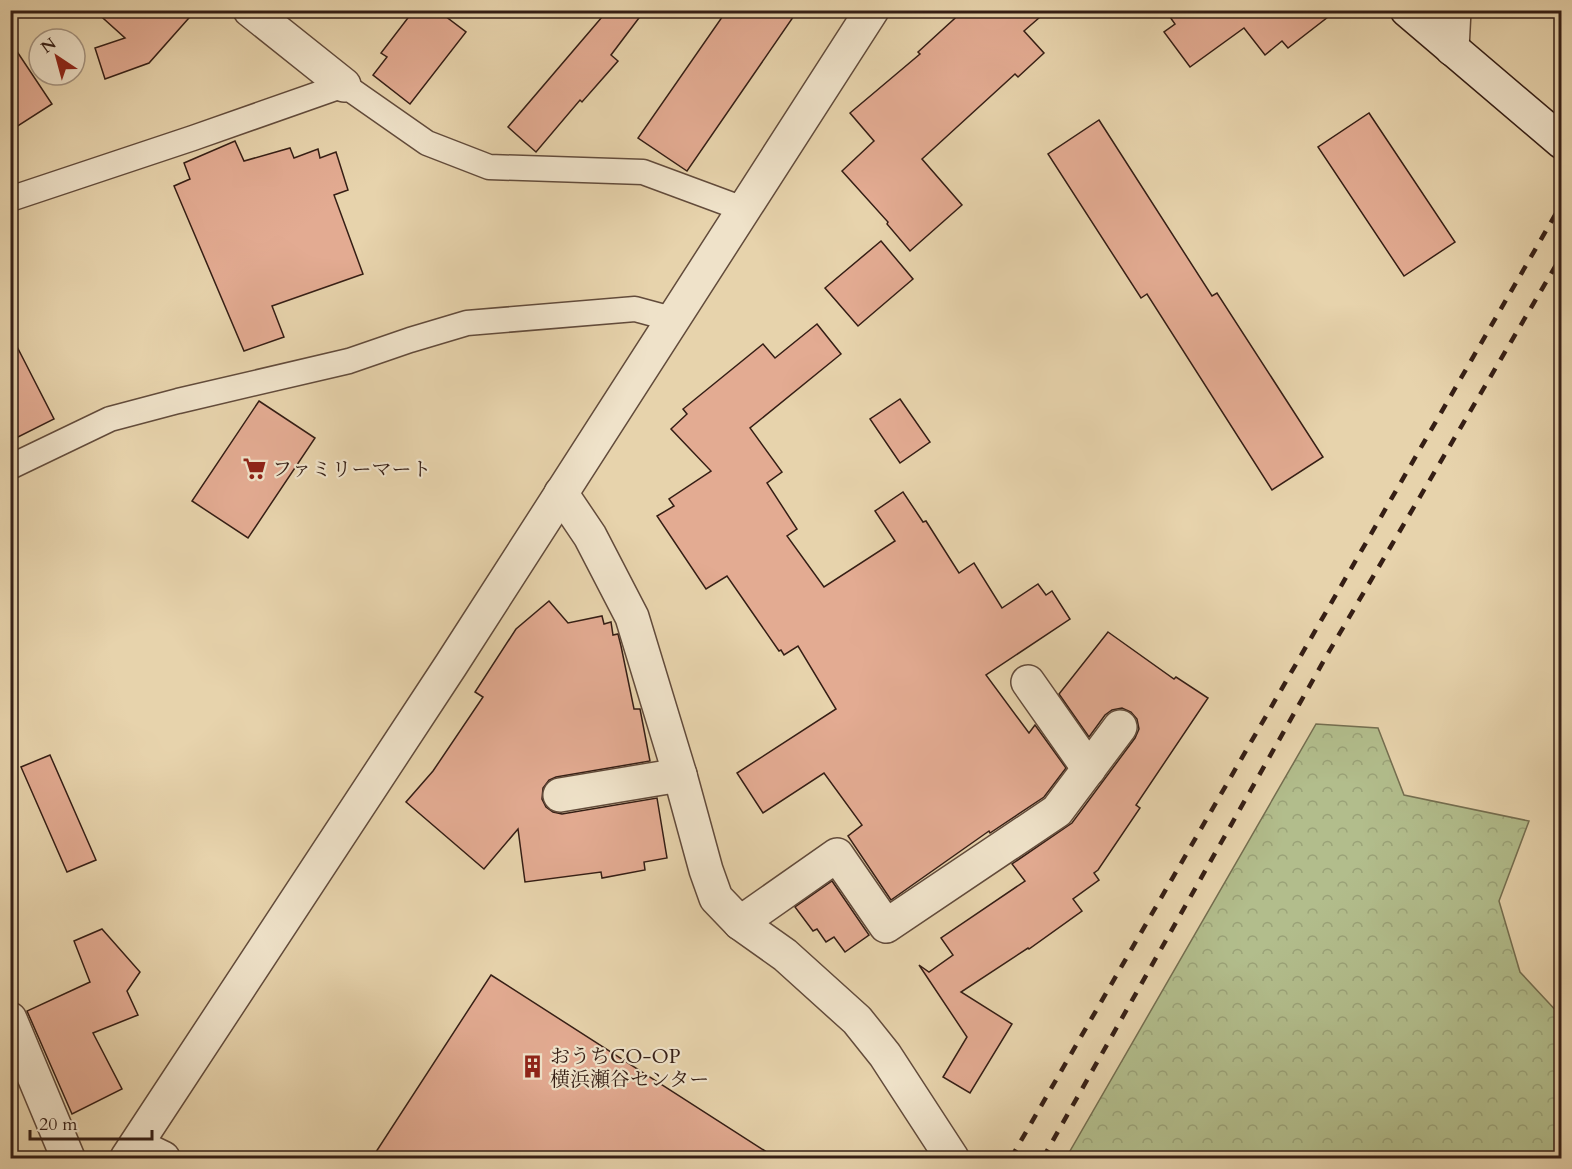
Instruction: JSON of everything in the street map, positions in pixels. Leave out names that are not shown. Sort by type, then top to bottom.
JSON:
[{"type":"street","points":[[250,10],[344,85]]},
{"type":"street","points":[[142,1154],[451,665],[872,10]]},
{"type":"street","points":[[1407,10],[1562,142]]},
{"type":"street","points":[[1454,10],[1455,52]]},
{"type":"street","points":[[561,493],[590,536],[632,617],[716,898],[740,923],[785,955],[857,1020],[885,1055],[946,1148]]},
{"type":"street","points":[[1028,682],[1089,769]]},
{"type":"street","points":[[740,923],[837,855],[886,926],[1057,811],[1120,728]]},
{"type":"street","points":[[560,795],[680,775]]},
{"type":"street","points":[[10,1019],[68,1158]]},
{"type":"lane","points":[[10,199],[344,85],[427,143],[489,167],[643,172],[743,209]]},
{"type":"lane","points":[[10,467],[110,419],[349,362],[467,323],[635,309],[672,319]]},
{"type":"green space","points":[[1316,724],[1378,728],[1404,795],[1529,821],[1499,901],[1520,972],[1561,1016],[1561,1156],[1559,1158],[1066,1158]]},
{"type":"building","points":[[94,10],[196,10],[149,63],[105,79],[95,48],[125,38]]},
{"type":"building","points":[[414,10],[437,10],[466,32],[410,104],[373,75],[387,57],[381,53]]},
{"type":"building","points":[[608,10],[645,10],[611,55],[618,61],[582,102],[580,100],[536,152],[508,127]]},
{"type":"building","points":[[727,10],[798,10],[687,171],[638,138]]},
{"type":"building","points":[[964,10],[1048,10],[1024,31],[1044,53],[1018,77],[1015,74],[922,159],[962,205],[910,251],[887,224],[888,222],[842,171],[874,141],[850,113],[920,54],[918,52]]},
{"type":"building","points":[[1165,10],[1337,10],[1288,48],[1282,41],[1265,55],[1244,28],[1190,67],[1164,32],[1175,24]]},
{"type":"building","points":[[10,41],[27,66],[27,87],[41,87],[52,104],[10,131]]},
{"type":"building","points":[[1369,113],[1455,242],[1404,276],[1318,147]]},
{"type":"building","points":[[1099,120],[1212,296],[1217,293],[1323,457],[1272,490],[1147,294],[1141,298],[1048,154]]},
{"type":"building","points":[[235,141],[244,161],[290,148],[294,158],[318,149],[320,158],[336,152],[348,190],[334,195],[363,274],[272,306],[284,337],[244,351],[174,186],[190,179],[184,163]]},
{"type":"building","points":[[881,241],[913,279],[858,326],[825,288]]},
{"type":"building","points":[[817,324],[841,354],[750,428],[782,472],[767,483],[797,529],[787,536],[824,587],[895,541],[875,511],[903,492],[923,522],[926,521],[959,573],[974,563],[1002,608],[1038,584],[1046,595],[1052,591],[1070,619],[986,675],[1029,733],[1035,725],[1066,768],[1044,797],[990,833],[989,831],[891,900],[848,836],[862,825],[824,773],[763,813],[737,773],[836,709],[798,646],[784,655],[781,650],[779,651],[727,576],[706,589],[657,516],[674,506],[669,499],[711,471],[671,429],[687,414],[683,409],[763,344],[775,358]]},
{"type":"building","points":[[10,333],[54,419],[10,441]]},
{"type":"building","points":[[900,399],[930,442],[900,463],[870,419]]},
{"type":"building","name":"ファミリーマート","points":[[259,401],[315,438],[248,538],[192,501]]},
{"type":"building","points":[[549,601],[568,623],[602,616],[604,624],[611,622],[613,635],[618,634],[634,709],[640,709],[650,761],[556,777],[549,780],[543,788],[542,799],[546,807],[562,814],[657,798],[667,858],[644,862],[645,870],[602,878],[601,872],[525,882],[518,829],[484,869],[406,802],[433,771],[483,697],[475,692],[516,629]]},
{"type":"building","points":[[1108,632],[1174,679],[1176,677],[1208,698],[1136,805],[1140,808],[1094,873],[1099,880],[1073,899],[1082,911],[1029,949],[961,992],[1012,1024],[970,1093],[943,1077],[967,1037],[919,965],[929,972],[953,955],[941,938],[1025,881],[1012,864],[1072,823],[1135,738],[1139,729],[1137,719],[1131,712],[1122,708],[1112,710],[1105,715],[1089,737],[1059,694]]},
{"type":"building","points":[[50,755],[96,860],[67,872],[21,767]]},
{"type":"building","points":[[832,881],[869,935],[845,952],[834,937],[826,942],[817,929],[813,931],[795,907]]},
{"type":"building","points":[[102,929],[140,972],[127,991],[138,1015],[93,1033],[122,1089],[72,1114],[27,1011],[90,982],[74,941]]},
{"type":"building","name":"おうちCO-OP 横浜瀬谷センター","points":[[491,975],[776,1158],[372,1158]]},
{"type":"railway","points":[[1011,1158],[1562,203]]},
{"type":"railway","points":[[1043,1158],[1327,655],[1562,255]]},
{"type":"place","name":"ファミリーマート","points":[[254,469]]},
{"type":"place","name":"おうちCO-OP 横浜瀬谷センター","points":[[532,1067]]}]
